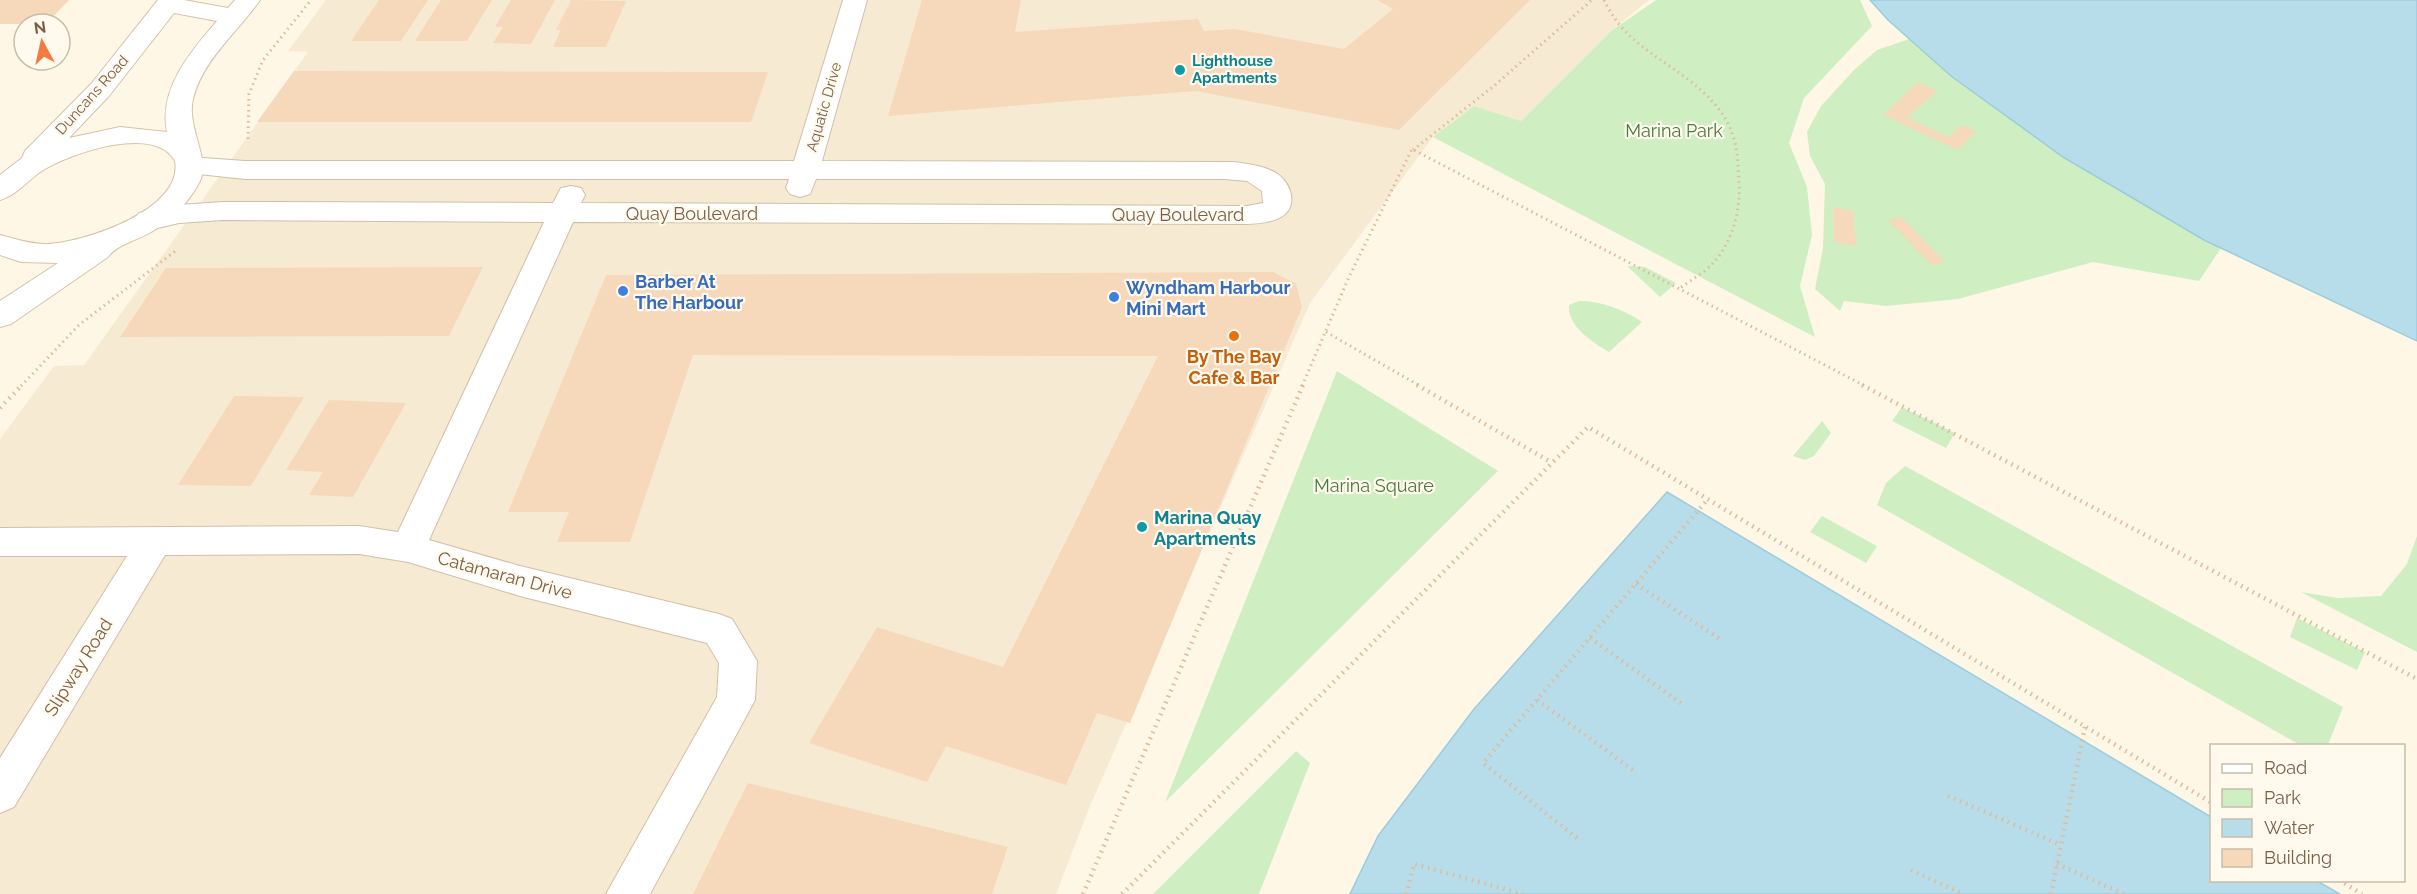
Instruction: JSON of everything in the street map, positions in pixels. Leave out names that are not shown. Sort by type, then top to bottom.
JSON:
[{"type":"street","name":"Aquatic Drive","points":[[792,213],[855,0]]},
{"type":"street","points":[[170,3],[241,9]]},
{"type":"street","name":"Duncans Road","points":[[3,188],[100,90],[170,3]]},
{"type":"street","points":[[0,316],[114,238],[150,220],[172,202],[186,183],[188,159],[178,113],[185,86],[196,64],[241,9]]},
{"type":"street","name":"Duncans Road","points":[[3,188],[29,167],[58,152],[111,138],[149,136],[172,142],[188,159]]},
{"type":"street","name":"Quay Boulevard","points":[[150,220],[179,214],[222,211],[1247,215],[1267,213],[1276,208],[1278,200],[1271,183],[1264,177],[1233,170],[245,171],[188,159]]},
{"type":"street","points":[[0,542],[359,540],[408,548],[583,169]]},
{"type":"street","points":[[0,245],[12,251],[34,255],[59,253],[114,238]]},
{"type":"street","name":"Slipway Road","points":[[0,794],[156,541]]},
{"type":"street","name":"Catamaran Drive","points":[[408,548],[519,581],[718,630],[738,661],[736,700],[627,894]]},
{"type":"path","points":[[1083,894],[1349,277],[1413,150],[1494,85],[1592,0]]},
{"type":"path","points":[[1604,0],[1619,26],[1667,62],[1720,109],[1732,131],[1740,190],[1734,226],[1713,262],[1680,288]]},
{"type":"path","points":[[1413,150],[1680,288],[2417,680]]},
{"type":"path","points":[[1326,332],[1551,462]]},
{"type":"path","points":[[1122,894],[1588,427],[2210,802]]},
{"type":"path","points":[[1577,838],[1483,763],[1708,499]]},
{"type":"path","points":[[1636,584],[1724,640]]},
{"type":"path","points":[[1590,638],[1682,704]]},
{"type":"path","points":[[1537,700],[1634,770]]},
{"type":"path","points":[[2051,894],[2085,727]]},
{"type":"path","points":[[1948,796],[2061,844]]},
{"type":"path","points":[[1406,894],[1414,864],[1523,894]]},
{"type":"path","points":[[2057,864],[2124,894]]},
{"type":"path","points":[[1911,870],[1963,894]]},
{"type":"path","points":[[2342,882],[2362,894]]},
{"type":"shaded area","points":[[326,0],[1649,0],[1611,31],[1521,121],[1474,106],[1433,137],[1310,303],[1090,806],[1056,894],[0,894],[0,439],[54,366],[84,365],[308,52],[288,51]]},
{"type":"green space","name":"Marina Park","points":[[1656,0],[1860,0],[1872,26],[1804,98],[1789,143],[1807,187],[1812,235],[1800,286],[1815,337],[1433,137],[1474,106],[1521,121],[1611,31]]},
{"type":"green space","points":[[1909,39],[1966,86],[2077,165],[2221,248],[2199,281],[2093,262],[1958,299],[1886,306],[1844,301],[1840,311],[1815,289],[1823,248],[1825,184],[1810,156],[1807,132],[1821,106],[1854,70],[1877,50]]},
{"type":"green space","points":[[1627,266],[1645,267],[1676,283],[1660,297]]},
{"type":"green space","points":[[1579,301],[1595,302],[1612,307],[1642,322],[1609,352],[1582,333],[1572,320],[1569,305]]},
{"type":"green space","name":"Marina Square","points":[[1337,371],[1498,471],[1165,802]]},
{"type":"green space","points":[[1902,407],[1955,433],[1946,448],[1892,421]]},
{"type":"green space","points":[[1822,421],[1831,433],[1814,456],[1805,460],[1793,456]]},
{"type":"green space","points":[[1905,466],[2343,707],[2328,744],[2298,744],[1877,505],[1886,483]]},
{"type":"green space","points":[[1822,516],[1877,546],[1866,563],[1810,532]]},
{"type":"green space","points":[[2417,536],[2417,652],[2301,592],[2338,598],[2381,596],[2407,564]]},
{"type":"green space","points":[[2297,618],[2365,652],[2357,670],[2290,637]]},
{"type":"green space","points":[[1296,751],[1310,763],[1259,894],[1153,894]]},
{"type":"water","points":[[1870,0],[2417,0],[2417,341],[2204,240],[2063,157],[1951,76],[1888,20]]},
{"type":"water","points":[[1667,492],[2210,816],[2210,882],[2319,882],[2340,894],[1350,894],[1378,836],[1474,709]]},
{"type":"building","points":[[0,0],[69,0],[58,12],[12,12],[12,24],[0,24]]},
{"type":"building","points":[[379,0],[428,0],[401,41],[351,41]]},
{"type":"building","points":[[441,0],[492,0],[467,41],[415,41]]},
{"type":"building","points":[[511,0],[555,0],[531,44],[493,43],[503,27],[495,27]]},
{"type":"building","points":[[571,0],[626,1],[606,47],[553,47],[561,30],[556,30]]},
{"type":"building","name":"Lighthouse Apartments","points":[[922,0],[1021,0],[1015,32],[1198,19],[1204,31],[1235,29],[1344,49],[1393,9],[1377,0],[1530,0],[1399,130],[1196,91],[888,116]]},
{"type":"building","points":[[294,71],[768,72],[751,122],[257,122]]},
{"type":"building","points":[[1918,82],[1937,91],[1907,118],[1949,137],[1962,125],[1976,131],[1958,150],[1883,115]]},
{"type":"building","points":[[1833,207],[1853,211],[1856,246],[1834,242]]},
{"type":"building","points":[[1901,217],[1945,262],[1931,265],[1888,220]]},
{"type":"building","points":[[483,267],[449,336],[120,337],[166,268]]},
{"type":"building","name":"Marina Quay Apartments","points":[[1273,272],[1296,284],[1302,307],[1130,723],[1097,713],[1066,785],[946,746],[927,782],[809,743],[877,627],[1003,667],[1158,356],[693,355],[630,542],[557,542],[569,512],[508,512],[606,275]]},
{"type":"building","points":[[234,396],[304,397],[251,486],[178,485]]},
{"type":"building","points":[[329,400],[406,403],[353,497],[309,495],[323,472],[286,470]]},
{"type":"building","points":[[748,783],[1008,847],[992,894],[693,894]]},
{"type":"place","name":"Lighthouse Apartments","points":[[1180,70]]},
{"type":"place","name":"Barber At The Harbour","points":[[623,291]]},
{"type":"place","name":"Wyndham Harbour Mini Mart","points":[[1114,297]]},
{"type":"place","name":"By The Bay Cafe & Bar","points":[[1234,336]]},
{"type":"place","name":"Marina Quay Apartments","points":[[1142,527]]}]
